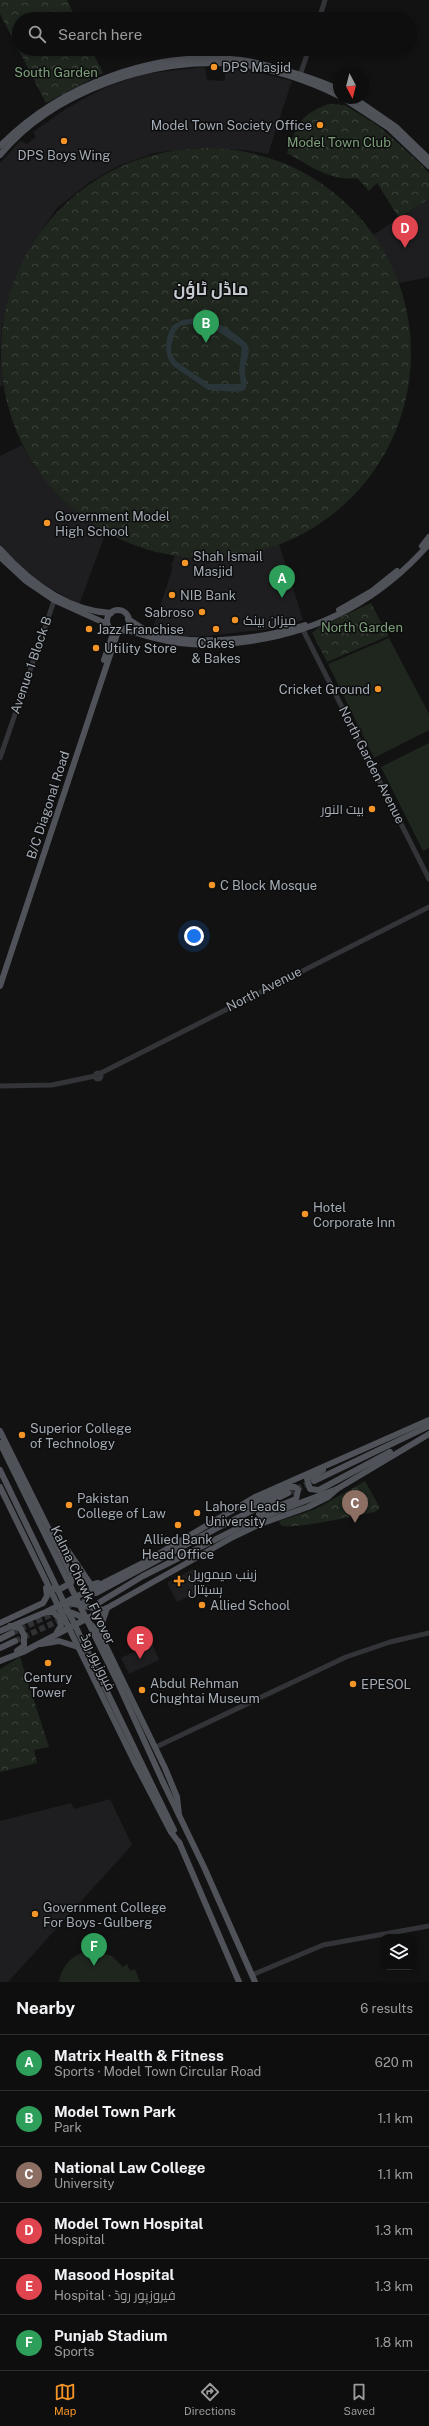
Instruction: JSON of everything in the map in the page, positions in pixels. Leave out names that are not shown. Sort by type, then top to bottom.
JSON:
[{"type":"main road","points":[[0,146],[43,110],[72,93],[128,70],[185,60],[226,59],[252,62],[333,88]]},
{"type":"main road","points":[[0,155],[45,114],[92,89],[133,74],[185,65],[235,64],[300,77],[333,93]]},
{"type":"main road","points":[[352,104],[389,128],[429,166]]},
{"type":"main road","points":[[363,104],[396,126],[429,159]]},
{"type":"main road","points":[[0,549],[24,572],[55,598],[87,610],[110,613],[122,611],[128,619],[152,633],[202,641],[268,634],[300,626],[340,610],[372,591],[412,558],[429,537]]},
{"type":"main road","points":[[0,557],[26,581],[55,598],[119,630],[155,639],[202,645],[258,640],[303,630],[343,613],[374,595],[399,575],[429,544]]},
{"type":"main road","points":[[108,624],[110,613]]},
{"type":"main road","points":[[119,630],[128,619]]},
{"type":"main road","name":"B/C Diagonal Road","points":[[0,975],[119,630]]},
{"type":"main road","name":"B/C Diagonal Road","points":[[0,986],[119,630]]},
{"type":"main road","points":[[182,1541],[255,1497],[429,1420]]},
{"type":"main road","points":[[314,1481],[429,1426]]},
{"type":"main road","points":[[0,1431],[58,1544],[72,1576],[71,1584],[56,1589],[41,1571]]},
{"type":"main road","points":[[385,1439],[308,1478],[308,1487],[313,1490],[319,1490],[380,1456],[429,1434]]},
{"type":"main road","points":[[189,1553],[252,1521],[337,1488],[413,1442]]},
{"type":"main road","name":"Kalma Chowk Flyover","points":[[0,1443],[118,1683],[163,1782]]},
{"type":"main road","name":"Kalma Chowk Flyover","points":[[0,1470],[153,1787]]},
{"type":"main road","name":"فیروزپور روڈ","points":[[0,1487],[148,1788],[171,1832],[180,1844]]},
{"type":"main road","points":[[68,1627],[82,1605],[95,1591],[126,1571],[288,1487],[295,1487],[298,1490],[296,1499],[262,1512],[100,1602]]},
{"type":"main road","points":[[3,1660],[105,1609],[233,1537],[264,1522],[308,1507],[328,1497],[337,1488]]},
{"type":"main road","points":[[0,1631],[59,1608],[65,1602],[95,1591],[288,1493]]},
{"type":"main road","points":[[58,1544],[68,1551],[91,1585],[126,1571]]},
{"type":"main road","points":[[41,1571],[57,1596],[65,1602],[105,1609]]},
{"type":"main road","points":[[1,1621],[43,1602],[46,1599],[48,1592],[41,1571]]},
{"type":"main road","points":[[59,1608],[77,1614],[92,1624],[103,1640]]},
{"type":"main road","name":"فیروزپور روڈ","points":[[105,1609],[102,1623],[103,1640],[156,1747],[177,1797],[179,1815]]},
{"type":"main road","points":[[46,1612],[54,1612],[60,1619],[61,1626],[56,1634]]},
{"type":"main road","points":[[3,1660],[24,1646],[25,1639],[20,1628],[10,1626]]},
{"type":"main road","points":[[0,1639],[12,1633]]},
{"type":"main road","points":[[0,1648],[15,1640]]},
{"type":"main road","points":[[36,1644],[59,1641],[78,1647]]},
{"type":"main road","name":"فیروزپور روڈ","points":[[163,1782],[255,1982]]},
{"type":"main road","name":"فیروزپور روڈ","points":[[153,1787],[180,1844],[239,1982]]},
{"type":"street","points":[[321,12],[325,0]]},
{"type":"street","points":[[300,77],[307,56]]},
{"type":"street","name":"Avenue 1 Block B","points":[[0,758],[55,598]]},
{"type":"street","name":"North Garden Avenue","points":[[303,630],[429,879]]},
{"type":"street","name":"North Avenue","points":[[0,1086],[52,1085],[97,1075],[429,907]]},
{"type":"street","points":[[156,1747],[346,1657],[390,1642],[429,1633]]},
{"type":"street","points":[[252,1974],[323,1945],[429,1926]]},
{"type":"shaded area","points":[[225,66],[245,69],[292,81],[268,154],[245,150],[192,148],[154,153],[118,166],[90,182],[57,208],[32,244],[2,326],[0,357],[0,163],[20,141],[27,144],[36,137],[33,132],[67,108],[104,88],[142,74],[205,67],[207,80],[225,81]]},
{"type":"shaded area","points":[[429,199],[429,277],[399,283],[389,261],[373,235]]},
{"type":"shaded area","points":[[199,318],[212,321],[231,331],[247,344],[249,351],[245,367],[247,382],[245,390],[237,392],[208,390],[173,366],[168,357],[166,346],[172,326],[182,320]],"holes":[[[191,324],[211,327],[242,347],[239,371],[241,384],[209,384],[177,362],[172,355],[171,347],[175,332],[180,326]]]},
{"type":"shaded area","points":[[0,357],[3,386],[0,386]]},
{"type":"shaded area","name":"Government Model High School","points":[[22,445],[38,471],[80,515],[106,532],[79,605],[35,579],[0,546],[0,456]]},
{"type":"shaded area","points":[[279,544],[303,620],[270,629],[206,636],[178,636],[152,631],[173,567],[171,567],[175,555],[194,557],[255,551]]},
{"type":"shaded area","points":[[193,1569],[205,1588],[177,1602],[168,1585],[168,1582]]},
{"type":"shaded area","points":[[152,1643],[159,1660],[129,1674],[121,1658]]},
{"type":"shaded area","name":"Government College For Boys - Gulberg","points":[[110,1799],[132,1845],[8,1982],[0,1982],[0,1821],[71,1803],[74,1809]]},
{"type":"green space","name":"South Garden","points":[[0,0],[67,0],[73,12],[12,12],[12,37],[0,14]]},
{"type":"green space","name":"South Garden","points":[[22,56],[94,56],[103,73],[46,103]]},
{"type":"green space","name":"Model Town Club","points":[[328,104],[345,105],[380,127],[421,164],[429,173],[429,199],[399,218],[377,183],[369,191],[357,178],[347,179],[320,172],[287,153],[300,122],[310,113]]},
{"type":"green space","points":[[206,148],[246,152],[284,164],[320,183],[351,208],[376,239],[395,275],[407,313],[411,353],[407,393],[395,431],[376,467],[351,498],[320,523],[284,542],[246,554],[206,558],[166,554],[128,542],[92,523],[61,498],[36,467],[17,431],[5,393],[1,353],[5,313],[17,275],[36,239],[61,208],[92,183],[128,164],[166,152]]},
{"type":"green space","name":"North Garden","points":[[371,603],[388,636],[327,662],[312,633],[319,627]]},
{"type":"green space","name":"Cricket Ground","points":[[389,638],[429,714],[429,730],[374,758],[328,664]]},
{"type":"green space","points":[[429,743],[429,848],[423,851],[381,767]]},
{"type":"green space","points":[[365,1481],[380,1508],[375,1512],[301,1526],[283,1526],[280,1524],[279,1521],[316,1509]]},
{"type":"green space","points":[[20,1657],[49,1747],[34,1750],[37,1763],[0,1772],[0,1669]]},
{"type":"green space","points":[[93,1950],[112,1956],[123,1967],[127,1964],[130,1971],[135,1969],[140,1982],[59,1982],[66,1964],[70,1960],[81,1953]]},
{"type":"tunnel","points":[[288,1493],[312,1482]]},
{"type":"tunnel","points":[[12,1633],[77,1602]]},
{"type":"tunnel","points":[[15,1641],[75,1613]]},
{"type":"place","name":"DPS Masjid","points":[[214,67]]},
{"type":"place","name":"Model Town Society Office","points":[[320,125]]},
{"type":"place","name":"DPS Boys Wing","points":[[64,141]]},
{"type":"place","name":"Model Town Hospital","points":[[405,248]]},
{"type":"place","name":"Model Town Park","points":[[206,343]]},
{"type":"place","name":"Government Model High School","points":[[47,523]]},
{"type":"place","name":"Shah Ismail Masjid","points":[[185,563]]},
{"type":"place","name":"NIB Bank","points":[[172,595]]},
{"type":"place","name":"Matrix Health & Fitness","points":[[282,598]]},
{"type":"place","name":"Sabroso","points":[[202,612]]},
{"type":"place","name":"میزان بینک","points":[[235,620]]},
{"type":"place","name":"Jazz Franchise","points":[[89,629]]},
{"type":"place","name":"Cakes & Bakes","points":[[216,629]]},
{"type":"place","name":"Utility Store","points":[[96,648]]},
{"type":"place","name":"Cricket Ground","points":[[378,689]]},
{"type":"place","name":"بیت النور","points":[[372,809]]},
{"type":"place","name":"C Block Mosque","points":[[212,885]]},
{"type":"place","name":"Hotel Corporate Inn","points":[[305,1214]]},
{"type":"place","name":"Superior College of Technology","points":[[22,1435]]},
{"type":"place","name":"Pakistan College of Law","points":[[69,1505]]},
{"type":"place","name":"Lahore Leads University","points":[[197,1513]]},
{"type":"place","name":"National Law College","points":[[355,1523]]},
{"type":"place","name":"Allied Bank Head Office","points":[[178,1525]]},
{"type":"place","name":"زینب میموریل ہسپتال","points":[[179,1581]]},
{"type":"place","name":"Allied School","points":[[202,1605]]},
{"type":"place","name":"Masood Hospital","points":[[140,1659]]},
{"type":"place","name":"Century Tower","points":[[48,1663]]},
{"type":"place","name":"EPESOL","points":[[353,1684]]},
{"type":"place","name":"Abdul Rehman Chughtai Museum","points":[[142,1690]]},
{"type":"place","name":"Government College For Boys - Gulberg","points":[[35,1914]]},
{"type":"place","name":"Punjab Stadium","points":[[94,1966]]},
{"type":"district","name":"ماڈل ٹاؤن","points":[[211,289]]}]
